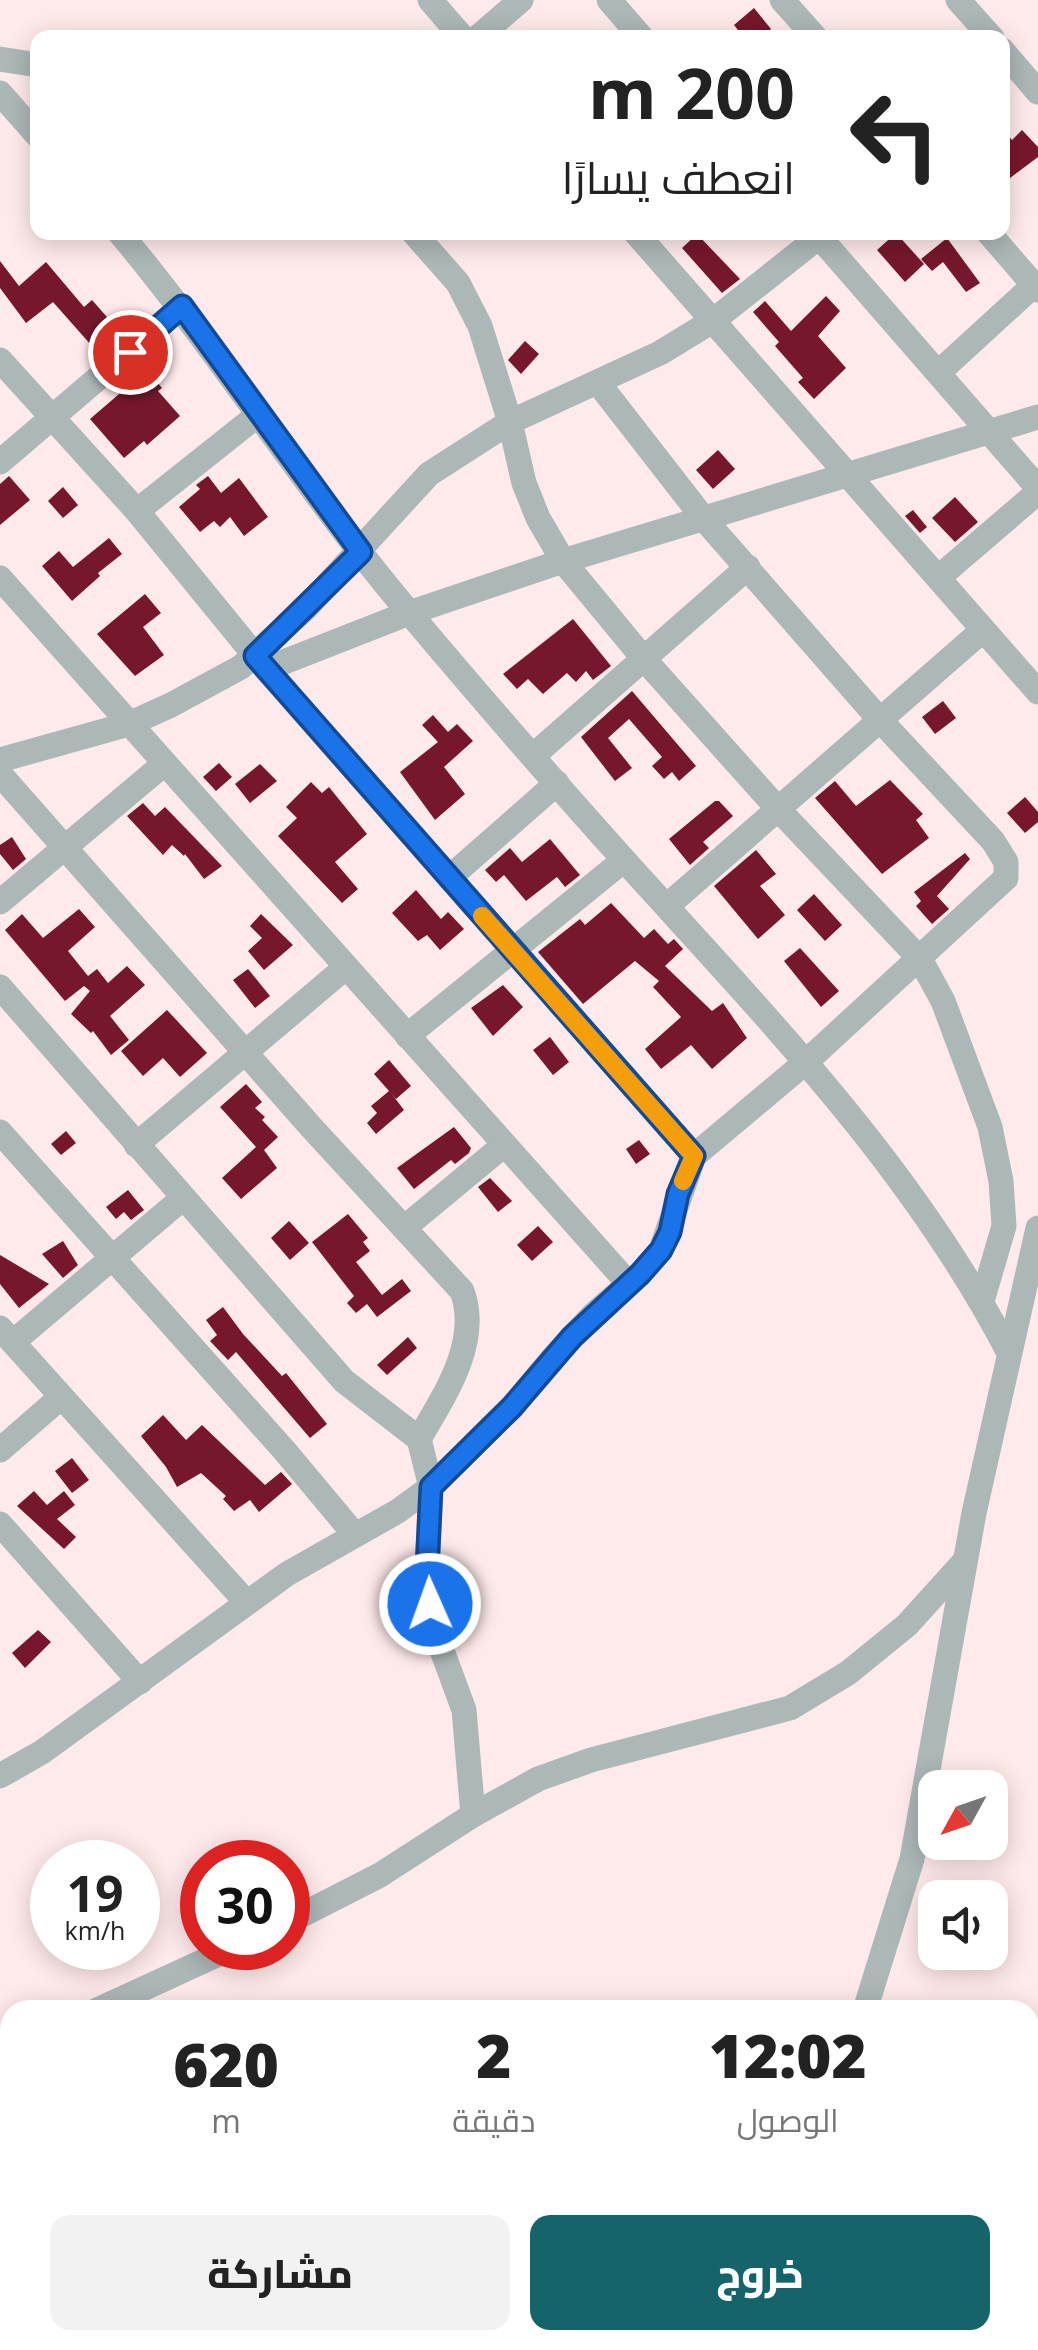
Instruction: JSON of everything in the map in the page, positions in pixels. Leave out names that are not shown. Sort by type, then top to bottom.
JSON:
[{"type":"street","points":[[430,0],[456,30]]},
{"type":"street","points":[[486,30],[521,0]]},
{"type":"street","points":[[608,0],[635,30]]},
{"type":"street","points":[[782,0],[809,30]]},
{"type":"street","points":[[958,0],[985,30]]},
{"type":"street","points":[[0,59],[30,64]]},
{"type":"street","points":[[1010,59],[1037,88]]},
{"type":"street","points":[[0,93],[30,127]]},
{"type":"street","points":[[126,240],[182,306],[410,613],[624,860],[807,1061],[909,1190],[982,1301],[1010,1353]]},
{"type":"street","points":[[421,240],[458,283],[480,326],[510,422],[524,484],[563,561],[778,809],[920,958],[960,1040],[990,1128],[1001,1181],[1004,1226],[982,1301]]},
{"type":"street","points":[[642,240],[1038,692]]},
{"type":"street","points":[[261,662],[429,474],[510,422],[660,353],[714,320],[813,240]]},
{"type":"street","points":[[825,240],[1038,490],[939,578]]},
{"type":"street","points":[[939,372],[1036,287],[995,240]]},
{"type":"street","points":[[0,462],[182,306]]},
{"type":"street","points":[[0,360],[137,511],[261,662],[694,1156]]},
{"type":"street","points":[[0,1776],[42,1752],[287,1574],[431,1487],[512,1407],[593,1315],[661,1250],[694,1156],[807,1061],[1006,878],[1006,862],[993,841],[880,720],[704,519],[599,384]]},
{"type":"street","points":[[137,511],[259,414]]},
{"type":"street","points":[[0,760],[129,724],[261,662],[563,561],[1038,417]]},
{"type":"street","points":[[533,756],[748,567]]},
{"type":"street","points":[[0,578],[629,1284]]},
{"type":"street","points":[[667,906],[983,630]]},
{"type":"street","points":[[0,902],[164,764]]},
{"type":"street","points":[[0,774],[462,1291],[468,1308],[467,1330],[458,1362],[449,1387],[419,1439]]},
{"type":"street","points":[[449,878],[557,783]]},
{"type":"street","points":[[407,1036],[624,860]]},
{"type":"street","points":[[136,1145],[346,967]]},
{"type":"street","points":[[0,988],[344,1381],[419,1439],[431,1487],[427,1570],[430,1604],[437,1637],[464,1710],[473,1815]]},
{"type":"street","points":[[0,1132],[356,1535]]},
{"type":"street","points":[[404,1228],[504,1144]]},
{"type":"street","points":[[183,1198],[111,1260],[6,1335],[247,1603]]},
{"type":"street","points":[[869,2000],[912,1859],[966,1560],[1038,1228]]},
{"type":"street","points":[[0,1450],[62,1397]]},
{"type":"street","points":[[0,1524],[140,1682]]},
{"type":"street","points":[[310,1911],[380,1875],[538,1779],[790,1708],[848,1673],[907,1625],[966,1560]]},
{"type":"street","points":[[119,2000],[184,1970]]},
{"type":"building","points":[[754,8],[771,29],[738,30],[734,25]]},
{"type":"building","points":[[1022,130],[1038,147],[1038,157],[1010,178],[1010,138],[1012,140]]},
{"type":"building","points":[[691,240],[703,240],[740,279],[722,293],[682,248]]},
{"type":"building","points":[[888,240],[902,240],[924,264],[905,282],[877,250]]},
{"type":"building","points":[[948,240],[980,283],[966,292],[943,262],[932,271],[921,259]]},
{"type":"building","points":[[0,261],[19,286],[46,262],[84,307],[92,300],[122,334],[99,354],[53,302],[26,323],[0,288]]},
{"type":"building","points":[[826,296],[840,311],[818,336],[846,368],[814,399],[798,382],[803,378],[775,346],[779,342],[753,312],[765,301],[791,331]]},
{"type":"building","points":[[525,341],[539,354],[521,374],[508,360]]},
{"type":"building","points":[[147,370],[162,388],[158,391],[180,416],[147,445],[144,441],[124,458],[90,419]]},
{"type":"building","points":[[718,450],[735,469],[713,489],[696,470]]},
{"type":"building","points":[[9,476],[30,500],[0,525],[0,484]]},
{"type":"building","points":[[208,476],[221,493],[239,478],[268,517],[244,536],[230,517],[220,527],[214,521],[200,532],[179,507],[200,489],[196,485]]},
{"type":"building","points":[[63,487],[78,505],[63,518],[48,501]]},
{"type":"building","points":[[955,497],[978,522],[955,542],[932,518]]},
{"type":"building","points":[[913,510],[927,527],[920,533],[905,516]]},
{"type":"building","points":[[109,538],[122,554],[72,601],[42,566],[59,551],[73,567]]},
{"type":"building","points":[[145,594],[161,613],[143,627],[164,655],[135,676],[97,634]]},
{"type":"building","points":[[573,619],[611,666],[593,680],[586,671],[576,682],[567,673],[543,694],[528,679],[517,689],[503,674]]},
{"type":"building","points":[[632,691],[696,766],[679,781],[672,772],[664,779],[652,766],[662,757],[629,719],[608,738],[632,768],[615,781],[581,737]]},
{"type":"building","points":[[943,701],[956,718],[935,734],[922,717]]},
{"type":"building","points":[[433,715],[448,732],[457,724],[473,741],[444,767],[465,794],[435,820],[400,772],[438,742],[422,725]]},
{"type":"building","points":[[219,763],[232,777],[216,791],[203,777]]},
{"type":"building","points":[[260,764],[277,781],[250,803],[235,784]]},
{"type":"building","points":[[890,780],[923,814],[916,820],[929,838],[882,874],[815,798],[835,781],[856,806]]},
{"type":"building","points":[[311,782],[322,793],[329,787],[367,834],[335,862],[358,889],[342,903],[278,836],[297,818],[286,807]]},
{"type":"building","points":[[1025,797],[1038,812],[1038,822],[1025,833],[1007,813]]},
{"type":"building","points":[[715,801],[733,816],[703,842],[709,848],[690,865],[669,839]]},
{"type":"building","points":[[143,803],[155,816],[165,807],[222,866],[204,879],[185,854],[172,845],[163,855],[127,816]]},
{"type":"building","points":[[12,837],[26,859],[13,870],[0,854],[0,845]]},
{"type":"building","points":[[550,839],[580,875],[565,887],[557,877],[526,901],[504,875],[496,882],[485,870],[510,848],[522,862]]},
{"type":"building","points":[[756,850],[776,874],[760,886],[785,915],[758,939],[714,886]]},
{"type":"building","points":[[965,853],[970,859],[937,896],[949,909],[932,924],[916,906],[921,901],[914,892]]},
{"type":"building","points":[[416,890],[441,919],[448,912],[464,929],[440,950],[427,935],[418,941],[392,913]]},
{"type":"building","points":[[814,894],[842,925],[825,941],[797,910]]},
{"type":"building","points":[[611,903],[644,938],[654,929],[668,944],[674,939],[683,949],[665,966],[712,1011],[723,1003],[747,1038],[712,1069],[691,1045],[661,1069],[645,1049],[681,1017],[653,987],[659,981],[635,961],[583,1004],[538,952],[580,919],[585,925]]},
{"type":"building","points":[[79,909],[95,927],[68,951],[88,976],[97,969],[108,983],[127,966],[145,985],[110,1016],[129,1040],[111,1055],[93,1031],[71,1014],[90,991],[84,986],[65,1001],[5,930],[22,914],[43,938]]},
{"type":"building","points":[[261,914],[293,945],[264,970],[248,951],[262,938],[250,926]]},
{"type":"building","points":[[800,948],[839,991],[821,1007],[784,961]]},
{"type":"building","points":[[248,969],[270,996],[255,1008],[233,980]]},
{"type":"building","points":[[503,985],[523,1007],[493,1036],[471,1008]]},
{"type":"building","points":[[167,1010],[207,1053],[180,1077],[163,1058],[143,1076],[121,1051]]},
{"type":"building","points":[[550,1037],[569,1062],[553,1075],[533,1050]]},
{"type":"building","points":[[389,1060],[411,1086],[396,1099],[391,1093],[404,1110],[376,1134],[367,1123],[377,1113],[371,1106],[389,1091],[374,1074]]},
{"type":"building","points":[[246,1084],[262,1102],[255,1108],[265,1117],[262,1120],[278,1137],[264,1150],[277,1168],[241,1199],[222,1178],[256,1147],[220,1107]]},
{"type":"building","points":[[454,1127],[471,1148],[469,1153],[455,1164],[451,1160],[414,1189],[397,1168]]},
{"type":"building","points":[[66,1131],[76,1143],[61,1155],[51,1144]]},
{"type":"building","points":[[639,1140],[650,1154],[636,1164],[626,1149]]},
{"type":"building","points":[[490,1178],[512,1201],[498,1212],[478,1187]]},
{"type":"building","points":[[128,1190],[144,1210],[131,1220],[124,1212],[116,1219],[106,1207]]},
{"type":"building","points":[[348,1214],[368,1238],[363,1242],[370,1251],[356,1262],[382,1295],[402,1279],[411,1291],[377,1317],[367,1304],[356,1313],[347,1303],[354,1296],[312,1242]]},
{"type":"building","points":[[289,1221],[309,1243],[290,1260],[271,1238]]},
{"type":"building","points":[[538,1226],[553,1242],[532,1261],[517,1245]]},
{"type":"building","points":[[63,1241],[78,1265],[63,1278],[42,1254]]},
{"type":"building","points":[[0,1255],[49,1284],[19,1308],[0,1284]]},
{"type":"building","points":[[223,1307],[282,1376],[286,1373],[327,1424],[310,1438],[236,1352],[228,1360],[210,1341],[217,1335],[206,1320]]},
{"type":"building","points":[[408,1337],[417,1348],[387,1375],[377,1365]]},
{"type":"building","points":[[163,1415],[186,1440],[202,1425],[265,1485],[281,1472],[292,1484],[259,1512],[250,1500],[234,1511],[223,1499],[226,1496],[201,1473],[177,1487],[141,1436]]},
{"type":"building","points":[[72,1458],[89,1480],[72,1493],[55,1471]]},
{"type":"building","points":[[34,1491],[47,1505],[64,1491],[75,1505],[57,1519],[76,1537],[64,1549],[17,1506]]},
{"type":"building","points":[[38,1630],[51,1642],[25,1668],[12,1653]]},
{"type":"slow traffic","points":[[482,916],[694,1156],[683,1181]]},
{"type":"route","points":[[130,352],[182,306],[361,552],[255,656],[694,1156],[661,1250],[593,1315],[512,1407],[431,1487],[427,1570],[430,1604]]}]
